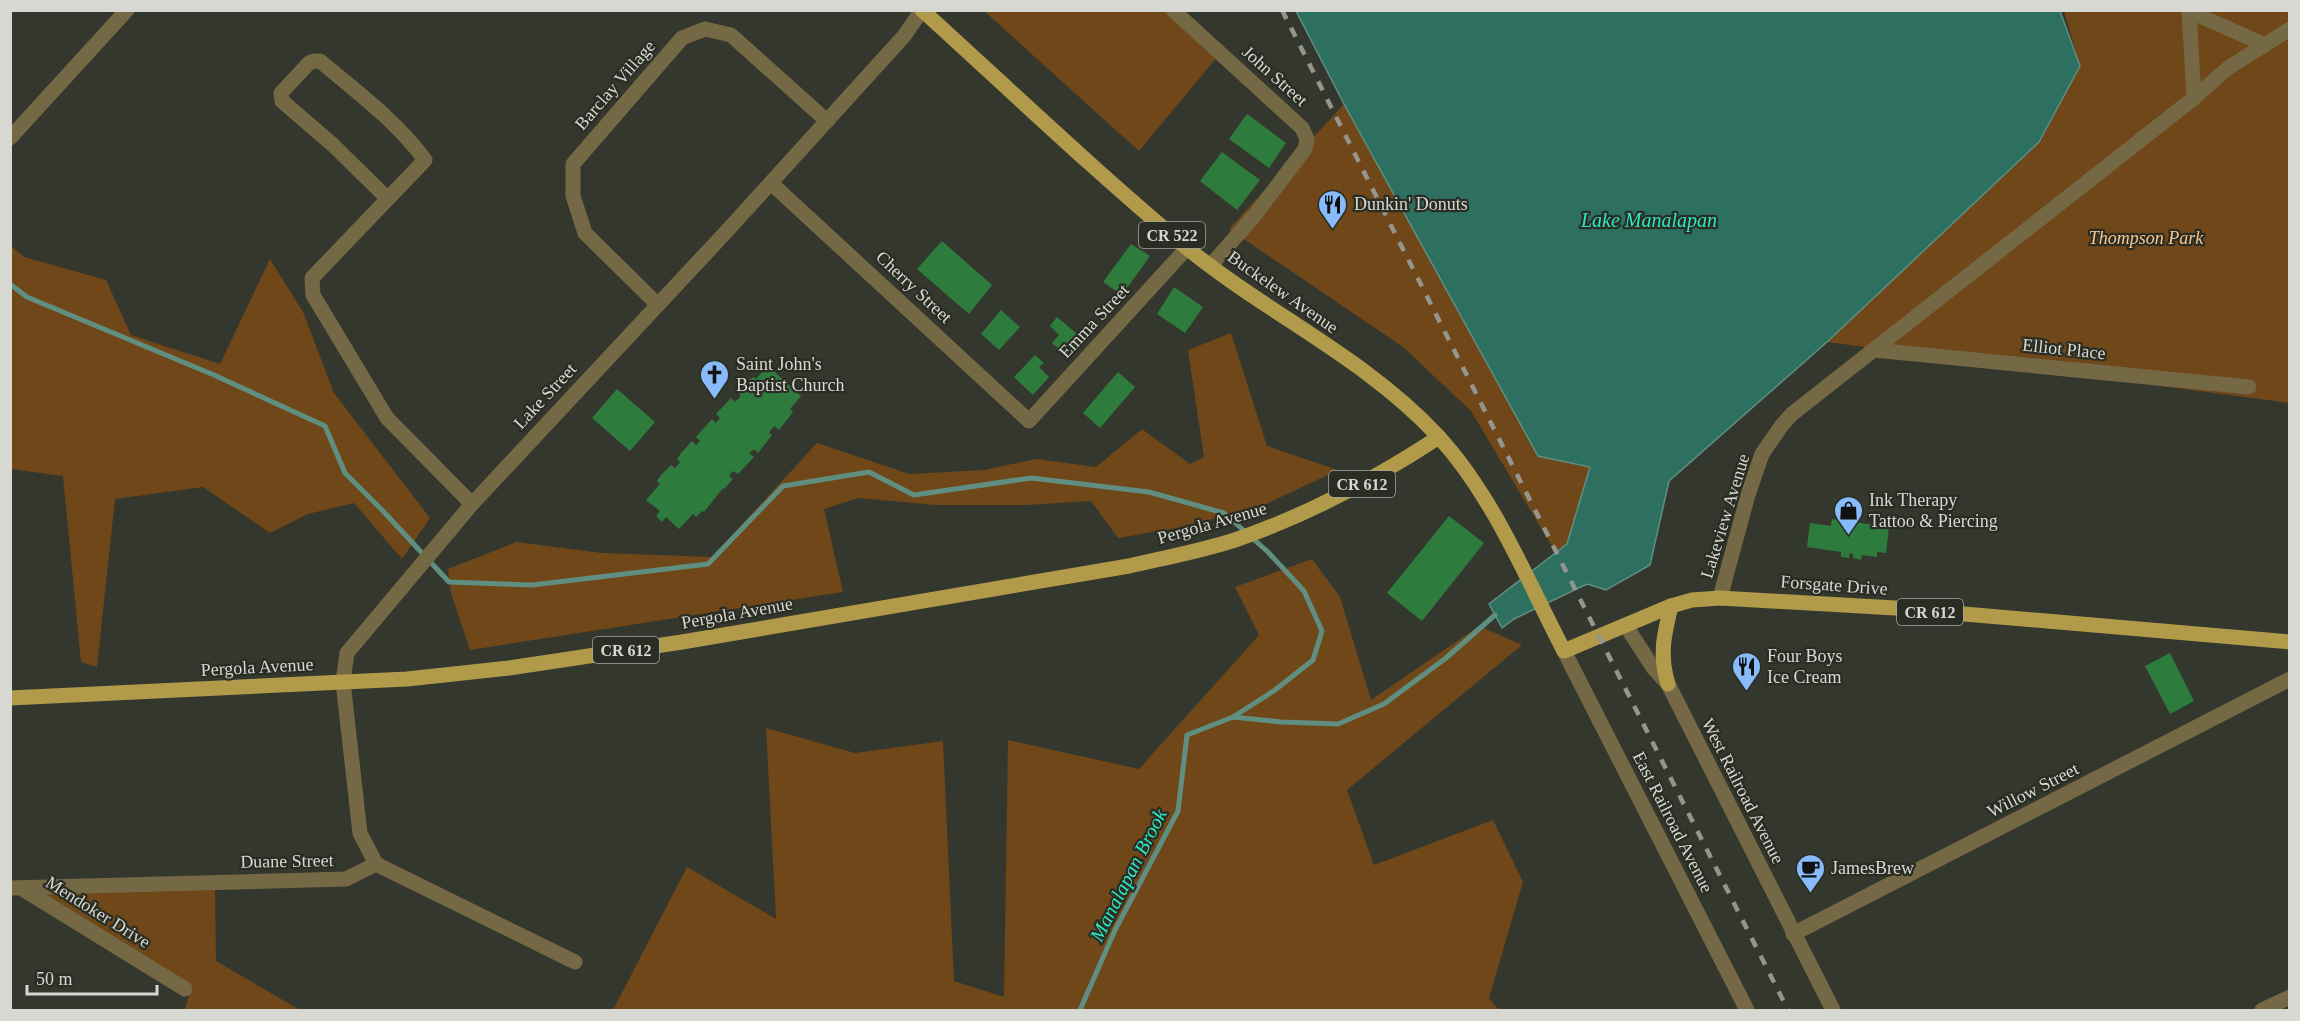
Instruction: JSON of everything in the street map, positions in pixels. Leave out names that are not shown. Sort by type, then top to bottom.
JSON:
[{"type":"main road","name":"Buckelew Avenue","points":[[922,10],[1187,248],[1368,375],[1404,403],[1440,437],[1473,481],[1502,529],[1564,651]]},
{"type":"main road","name":"Pergola Avenue","points":[[10,698],[407,679],[509,668],[682,642],[1129,566],[1234,540],[1280,523],[1328,502],[1384,473],[1440,437]]},
{"type":"main road","name":"Forsgate Drive","points":[[1564,651],[1671,606],[1692,600],[1720,598],[1895,608],[2289,642]]},
{"type":"main road","points":[[1668,684],[1662,665],[1662,646],[1671,606]]},
{"type":"street","points":[[10,138],[127,10]]},
{"type":"street","name":"Lake Street","points":[[376,864],[360,833],[343,682],[346,653],[472,504],[771,183],[904,36],[922,10]]},
{"type":"street","name":"John Street","points":[[1173,10],[1302,128],[1308,139],[1305,149],[1255,215],[1210,265]]},
{"type":"street","points":[[2194,98],[2189,11],[2263,44]]},
{"type":"street","name":"Barclay Village","points":[[658,305],[585,233],[573,196],[573,164],[682,38],[705,29],[731,35],[826,121]]},
{"type":"street","name":"Lakeview Avenue","points":[[1720,598],[1748,495],[1762,454],[1782,424],[1792,414],[2194,98],[2228,68],[2289,29]]},
{"type":"street","points":[[387,198],[282,101],[280,93],[309,63],[320,61],[371,103],[407,136],[425,160],[312,278],[313,295],[387,418],[472,504]]},
{"type":"street","name":"Cherry Street","points":[[771,183],[1029,421]]},
{"type":"street","name":"Emma Street","points":[[1029,421],[1187,248]]},
{"type":"street","name":"Elliot Place","points":[[1874,351],[2249,387]]},
{"type":"street","name":"West Railroad Avenue","points":[[1626,626],[1654,669],[1668,684],[1833,1011]]},
{"type":"street","name":"East Railroad Avenue","points":[[1564,651],[1747,1011]]},
{"type":"street","name":"Willow Street","points":[[1793,934],[2289,679]]},
{"type":"street","points":[[376,864],[575,962]]},
{"type":"street","name":"Duane Street","points":[[16,888],[346,879],[376,864]]},
{"type":"street","name":"Mendoker Drive","points":[[16,888],[185,989]]},
{"type":"street","points":[[2262,1011],[2289,997]]},
{"type":"green space","points":[[984,11],[1176,11],[1222,51],[1139,151]]},
{"type":"green space","name":"Thompson Park","points":[[2064,11],[2289,11],[2289,403],[1827,342],[2040,142],[2080,66]]},
{"type":"green space","points":[[1344,104],[1538,456],[1590,467],[1567,544],[1556,553],[1471,411],[1403,347],[1229,229]]},
{"type":"green space","points":[[10,245],[24,257],[106,280],[131,335],[220,364],[270,259],[303,312],[334,393],[430,518],[402,559],[354,503],[308,514],[270,533],[203,487],[115,499],[97,667],[81,662],[63,476],[11,469]]},
{"type":"green space","points":[[1231,333],[1267,446],[1338,470],[1262,506],[1177,528],[1118,538],[1091,501],[1026,505],[935,505],[858,498],[824,509],[843,592],[470,650],[451,593],[448,569],[516,542],[602,553],[712,557],[817,443],[909,474],[984,470],[1036,459],[1096,467],[1142,429],[1190,464],[1204,457],[1188,350]]},
{"type":"green space","points":[[1312,559],[1340,597],[1371,700],[1479,626],[1522,645],[1347,790],[1374,865],[1493,820],[1523,882],[1489,998],[1499,1010],[613,1010],[687,867],[776,919],[766,728],[855,753],[943,741],[954,981],[1004,997],[1008,740],[1139,769],[1259,635],[1235,587]]},
{"type":"green space","points":[[215,883],[216,961],[300,1010],[185,1010],[191,988],[24,884]]},
{"type":"water","name":"Lake Manalapan","points":[[1296,11],[2060,11],[2080,66],[2039,142],[1827,342],[1669,481],[1650,565],[1606,590],[1587,584],[1514,619],[1502,628],[1489,604],[1567,544],[1590,467],[1538,456],[1344,104]]},
{"type":"building","points":[[1247,114],[1286,143],[1269,168],[1229,139]]},
{"type":"building","points":[[1222,152],[1260,180],[1237,210],[1200,181]]},
{"type":"building","points":[[942,241],[992,285],[969,314],[917,269]]},
{"type":"building","points":[[1131,244],[1150,256],[1122,295],[1103,282]]},
{"type":"building","points":[[1174,287],[1203,307],[1185,333],[1157,314]]},
{"type":"building","points":[[1001,310],[1020,327],[999,350],[981,334]]},
{"type":"building","points":[[1057,317],[1083,339],[1068,357],[1052,343],[1059,335],[1050,326]]},
{"type":"building","points":[[1035,355],[1044,363],[1039,367],[1049,377],[1033,395],[1014,377]]},
{"type":"building","points":[[768,366],[801,396],[790,409],[793,412],[779,430],[774,426],[769,432],[772,435],[758,453],[754,449],[749,453],[754,457],[738,474],[733,471],[729,476],[733,479],[704,512],[702,511],[696,517],[693,514],[679,529],[666,517],[662,522],[656,516],[660,511],[646,500],[660,484],[657,481],[661,475],[671,465],[675,468],[680,462],[677,459],[681,453],[692,441],[696,445],[700,441],[696,437],[712,419],[716,423],[720,418],[716,414],[731,398],[735,402],[741,396],[737,392],[753,377],[756,379]]},
{"type":"building","points":[[1118,372],[1135,387],[1100,428],[1083,413]]},
{"type":"building","points":[[617,389],[655,422],[630,451],[592,418]]},
{"type":"building","points":[[1449,516],[1484,543],[1422,621],[1387,593]]},
{"type":"building","points":[[1832,519],[1889,527],[1886,553],[1877,552],[1877,557],[1862,555],[1861,560],[1853,558],[1853,554],[1850,553],[1849,558],[1841,557],[1841,552],[1807,547],[1810,523],[1831,526]]},
{"type":"building","points":[[2170,653],[2194,701],[2170,714],[2145,666]]},
{"type":"waterway","points":[[10,284],[27,297],[214,375],[325,426],[345,473],[449,582],[532,585],[708,564],[783,486],[869,472],[914,495],[1031,478],[1149,492],[1224,513],[1268,552],[1304,591],[1322,631],[1313,660],[1275,690],[1233,717]]},
{"type":"waterway","name":"Manalapan Brook","points":[[1080,1010],[1115,930],[1178,811],[1187,735],[1233,717],[1338,724],[1384,704],[1446,658],[1495,615]]},
{"type":"railway","points":[[1282,10],[1788,1010]]},
{"type":"place","name":"Dunkin' Donuts","points":[[1333,230]]},
{"type":"place","name":"Saint John's Baptist Church","points":[[715,400]]},
{"type":"place","name":"Ink Therapy Tattoo & Piercing","points":[[1848,536]]},
{"type":"place","name":"Four Boys Ice Cream","points":[[1746,692]]},
{"type":"place","name":"JamesBrew","points":[[1810,894]]}]
